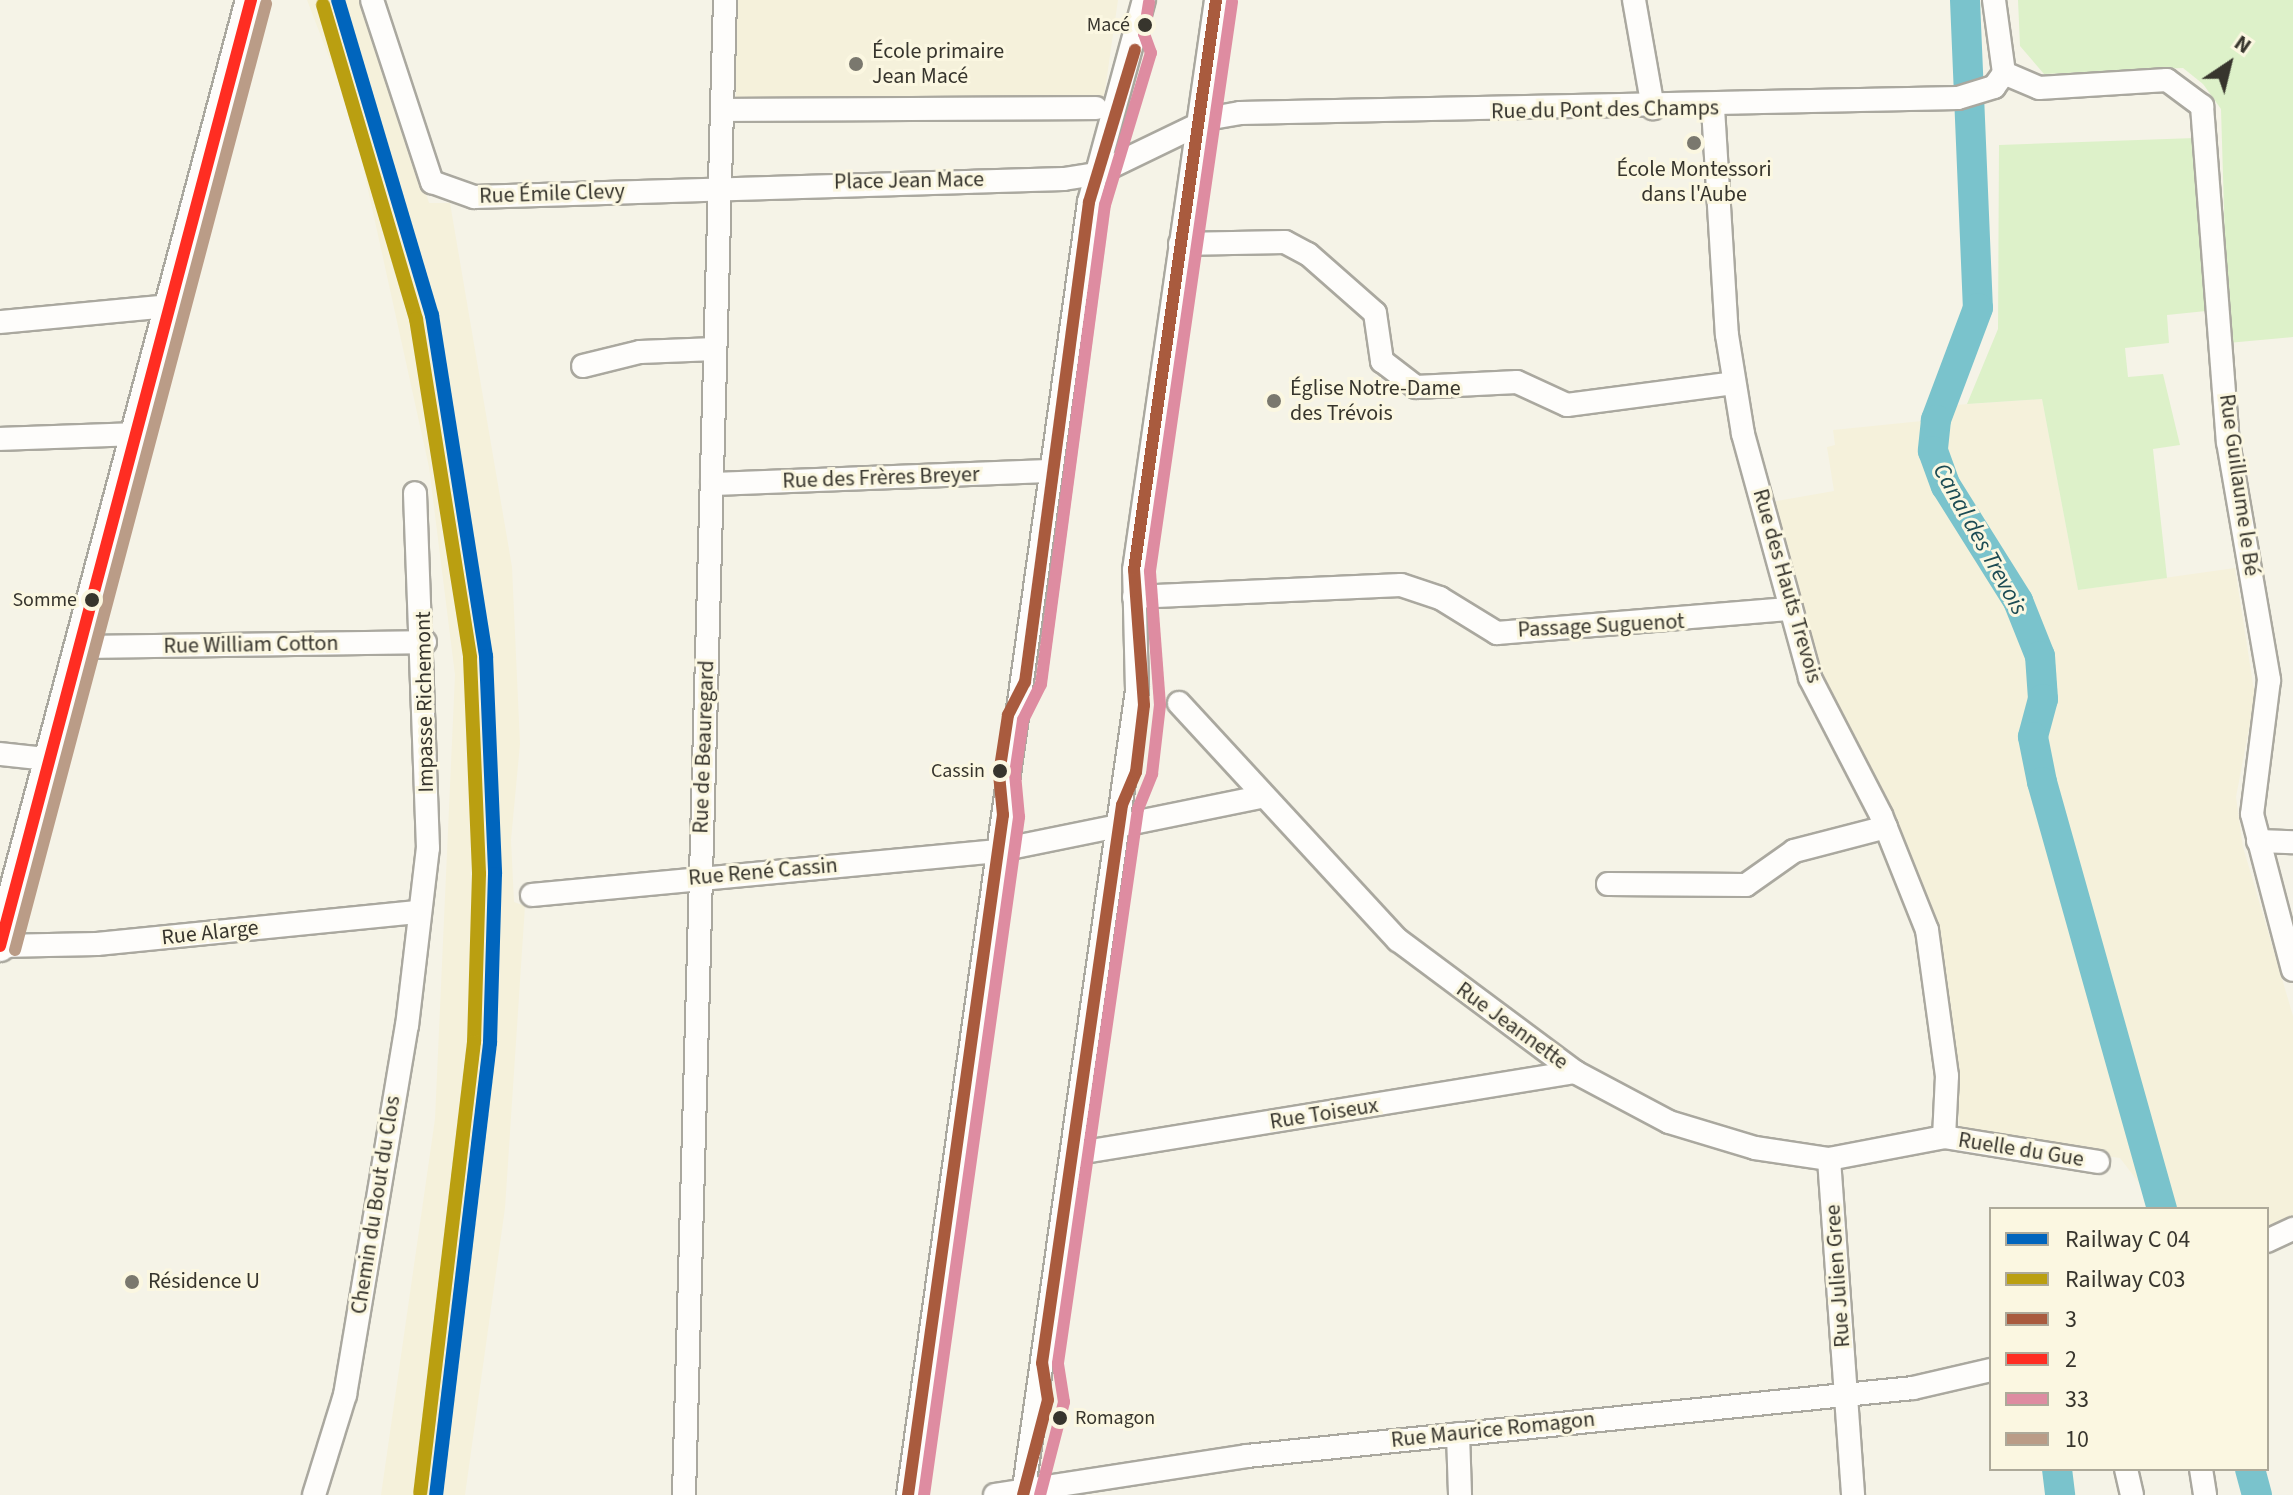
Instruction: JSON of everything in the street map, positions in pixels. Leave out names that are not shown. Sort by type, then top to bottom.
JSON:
[{"type":"main road","points":[[0,946],[46,759],[251,0]]},
{"type":"street","name":"Rue Émile Clevy","points":[[372,0],[420,158],[432,182],[452,194],[722,186]]},
{"type":"street","name":"Rue de Beauregard","points":[[684,1495],[715,349],[726,110],[725,0]]},
{"type":"street","points":[[908,1495],[995,851],[1014,773],[1050,471],[1096,174],[1144,0]]},
{"type":"street","points":[[1024,1492],[1139,677],[1134,597],[1180,244],[1216,0]]},
{"type":"street","points":[[1634,0],[1653,108]]},
{"type":"street","points":[[1994,0],[1999,80]]},
{"type":"street","name":"Rue du Pont des Champs","points":[[1096,174],[1198,125],[1240,113],[1713,108],[1958,98],[1999,80]]},
{"type":"street","name":"Rue Guillaume le Bé","points":[[1999,80],[2039,88],[2167,80],[2202,106],[2228,442],[2269,680],[2267,735],[2251,785],[2258,841],[2293,970]]},
{"type":"street","points":[[726,110],[1096,108]]},
{"type":"street","name":"Rue des Hauts Trevois","points":[[1713,108],[1734,383],[1810,678],[1886,827],[1927,930],[1947,1076],[1944,1137]]},
{"type":"street","name":"Place Jean Mace","points":[[722,186],[1096,174]]},
{"type":"street","points":[[1180,244],[1285,242],[1308,254],[1375,313],[1382,361],[1416,387],[1517,382],[1567,405],[1734,383]]},
{"type":"street","points":[[0,322],[170,306]]},
{"type":"street","points":[[583,366],[640,352],[715,349]]},
{"type":"street","points":[[0,439],[134,434]]},
{"type":"street","name":"Rue des Frères Breyer","points":[[712,484],[1050,471]]},
{"type":"street","name":"Impasse Richemont","points":[[415,493],[425,642],[428,848],[419,912]]},
{"type":"street","name":"Passage Suguenot","points":[[1134,597],[1401,585],[1440,598],[1497,633],[1791,609]]},
{"type":"street","name":"Rue William Cotton","points":[[77,647],[425,642]]},
{"type":"street","name":"Rue Jeannette","points":[[1179,703],[1260,797],[1398,940],[1575,1072],[1669,1122],[1755,1148],[1829,1159],[1944,1137]]},
{"type":"street","points":[[0,754],[46,759]]},
{"type":"street","name":"Rue René Cassin","points":[[532,895],[995,851],[1260,797]]},
{"type":"street","points":[[1608,884],[1746,885],[1794,851],[1886,827]]},
{"type":"street","points":[[2258,841],[2293,842]]},
{"type":"street","name":"Rue Alarge","points":[[0,946],[97,944],[419,912]]},
{"type":"street","name":"Chemin du Bout du Clos","points":[[314,1495],[345,1395],[419,912]]},
{"type":"street","name":"Rue Toiseux","points":[[1072,1154],[1575,1072]]},
{"type":"street","name":"Ruelle du Gue","points":[[1944,1137],[2098,1162]]},
{"type":"street","name":"Rue Julien Gree","points":[[1829,1159],[1853,1495]]},
{"type":"street","points":[[2269,1240],[2293,1229]]},
{"type":"street","name":"Rue Maurice Romagon","points":[[995,1495],[1458,1434],[1847,1394],[1989,1370]]},
{"type":"street","points":[[1458,1434],[1460,1495]]},
{"type":"street","points":[[2126,1471],[2132,1495]]},
{"type":"street","points":[[2201,1471],[2205,1495]]},
{"type":"shaded area","points":[[307,0],[365,0],[429,203],[450,203],[512,567],[520,744],[511,840],[514,902],[525,906],[505,1208],[465,1495],[381,1495],[435,1119],[455,675],[429,467],[352,117]]},
{"type":"shaded area","name":"École primaire Jean Macé","points":[[735,0],[1118,0],[1104,97],[736,102]]},
{"type":"shaded area","points":[[2042,399],[2078,590],[2235,568],[2255,697],[2236,797],[2243,847],[2293,1016],[2293,1216],[2269,1225],[2269,1207],[2157,1207],[2120,1158],[1961,1136],[1940,953],[1925,894],[1820,676],[1771,502],[1834,491],[1827,447],[1835,445],[1833,430],[1922,421],[1955,405]]},
{"type":"green space","points":[[2018,0],[2293,0],[2293,337],[2228,343],[2221,109],[2203,84],[2183,68],[2044,74],[2020,46]]},
{"type":"green space","points":[[2195,138],[2206,311],[2167,315],[2169,343],[2125,348],[2128,377],[2163,374],[2180,445],[2153,449],[2167,578],[2078,590],[2042,399],[1967,404],[1998,329],[1999,145]]},
{"type":"waterway","name":"Canal des Trevois","points":[[1965,0],[1978,308],[1936,420],[1933,451],[1946,486],[2018,601],[2040,656],[2043,699],[2033,737],[2042,782],[2161,1207]]},
{"type":"waterway","points":[[2057,1471],[2060,1495]]},
{"type":"waterway","name":"Canal des Trevois","points":[[2251,1471],[2257,1495]]},
{"type":"transit line","name":"2","points":[[0,946],[251,0]]},
{"type":"transit line","points":[[338,0],[432,315],[486,656],[495,874],[490,1043],[436,1495]]},
{"type":"transit line","name":"3","points":[[1023,1495],[1048,1400],[1042,1363],[1122,805],[1136,772],[1144,705],[1134,570],[1216,0]]},
{"type":"transit line","name":"33","points":[[924,1495],[1019,817],[1015,774],[1023,720],[1041,684],[1105,205],[1151,53],[1144,34],[1149,2]]},
{"type":"transit line","name":"33","points":[[1040,1495],[1064,1402],[1058,1363],[1138,809],[1152,774],[1160,705],[1150,571],[1232,2]]},
{"type":"transit line","name":"10","points":[[15,950],[266,4]]},
{"type":"transit line","name":"3","points":[[908,1495],[1003,815],[999,774],[1008,715],[1025,682],[1089,202],[1135,50]]},
{"type":"rail line","name":"C03","points":[[323,5],[416,319],[470,658],[479,874],[474,1042],[420,1493]]},
{"type":"place","name":"Macé","points":[[1145,25]]},
{"type":"place","name":"École primaire Jean Macé","points":[[856,64]]},
{"type":"place","name":"École Montessori dans l'Aube","points":[[1694,143]]},
{"type":"place","name":"Église Notre-Dame des Trévois","points":[[1274,401]]},
{"type":"place","name":"Somme","points":[[92,600]]},
{"type":"place","name":"Cassin","points":[[1000,771]]},
{"type":"place","name":"Résidence U","points":[[132,1282]]},
{"type":"place","name":"Romagon","points":[[1060,1418]]}]
